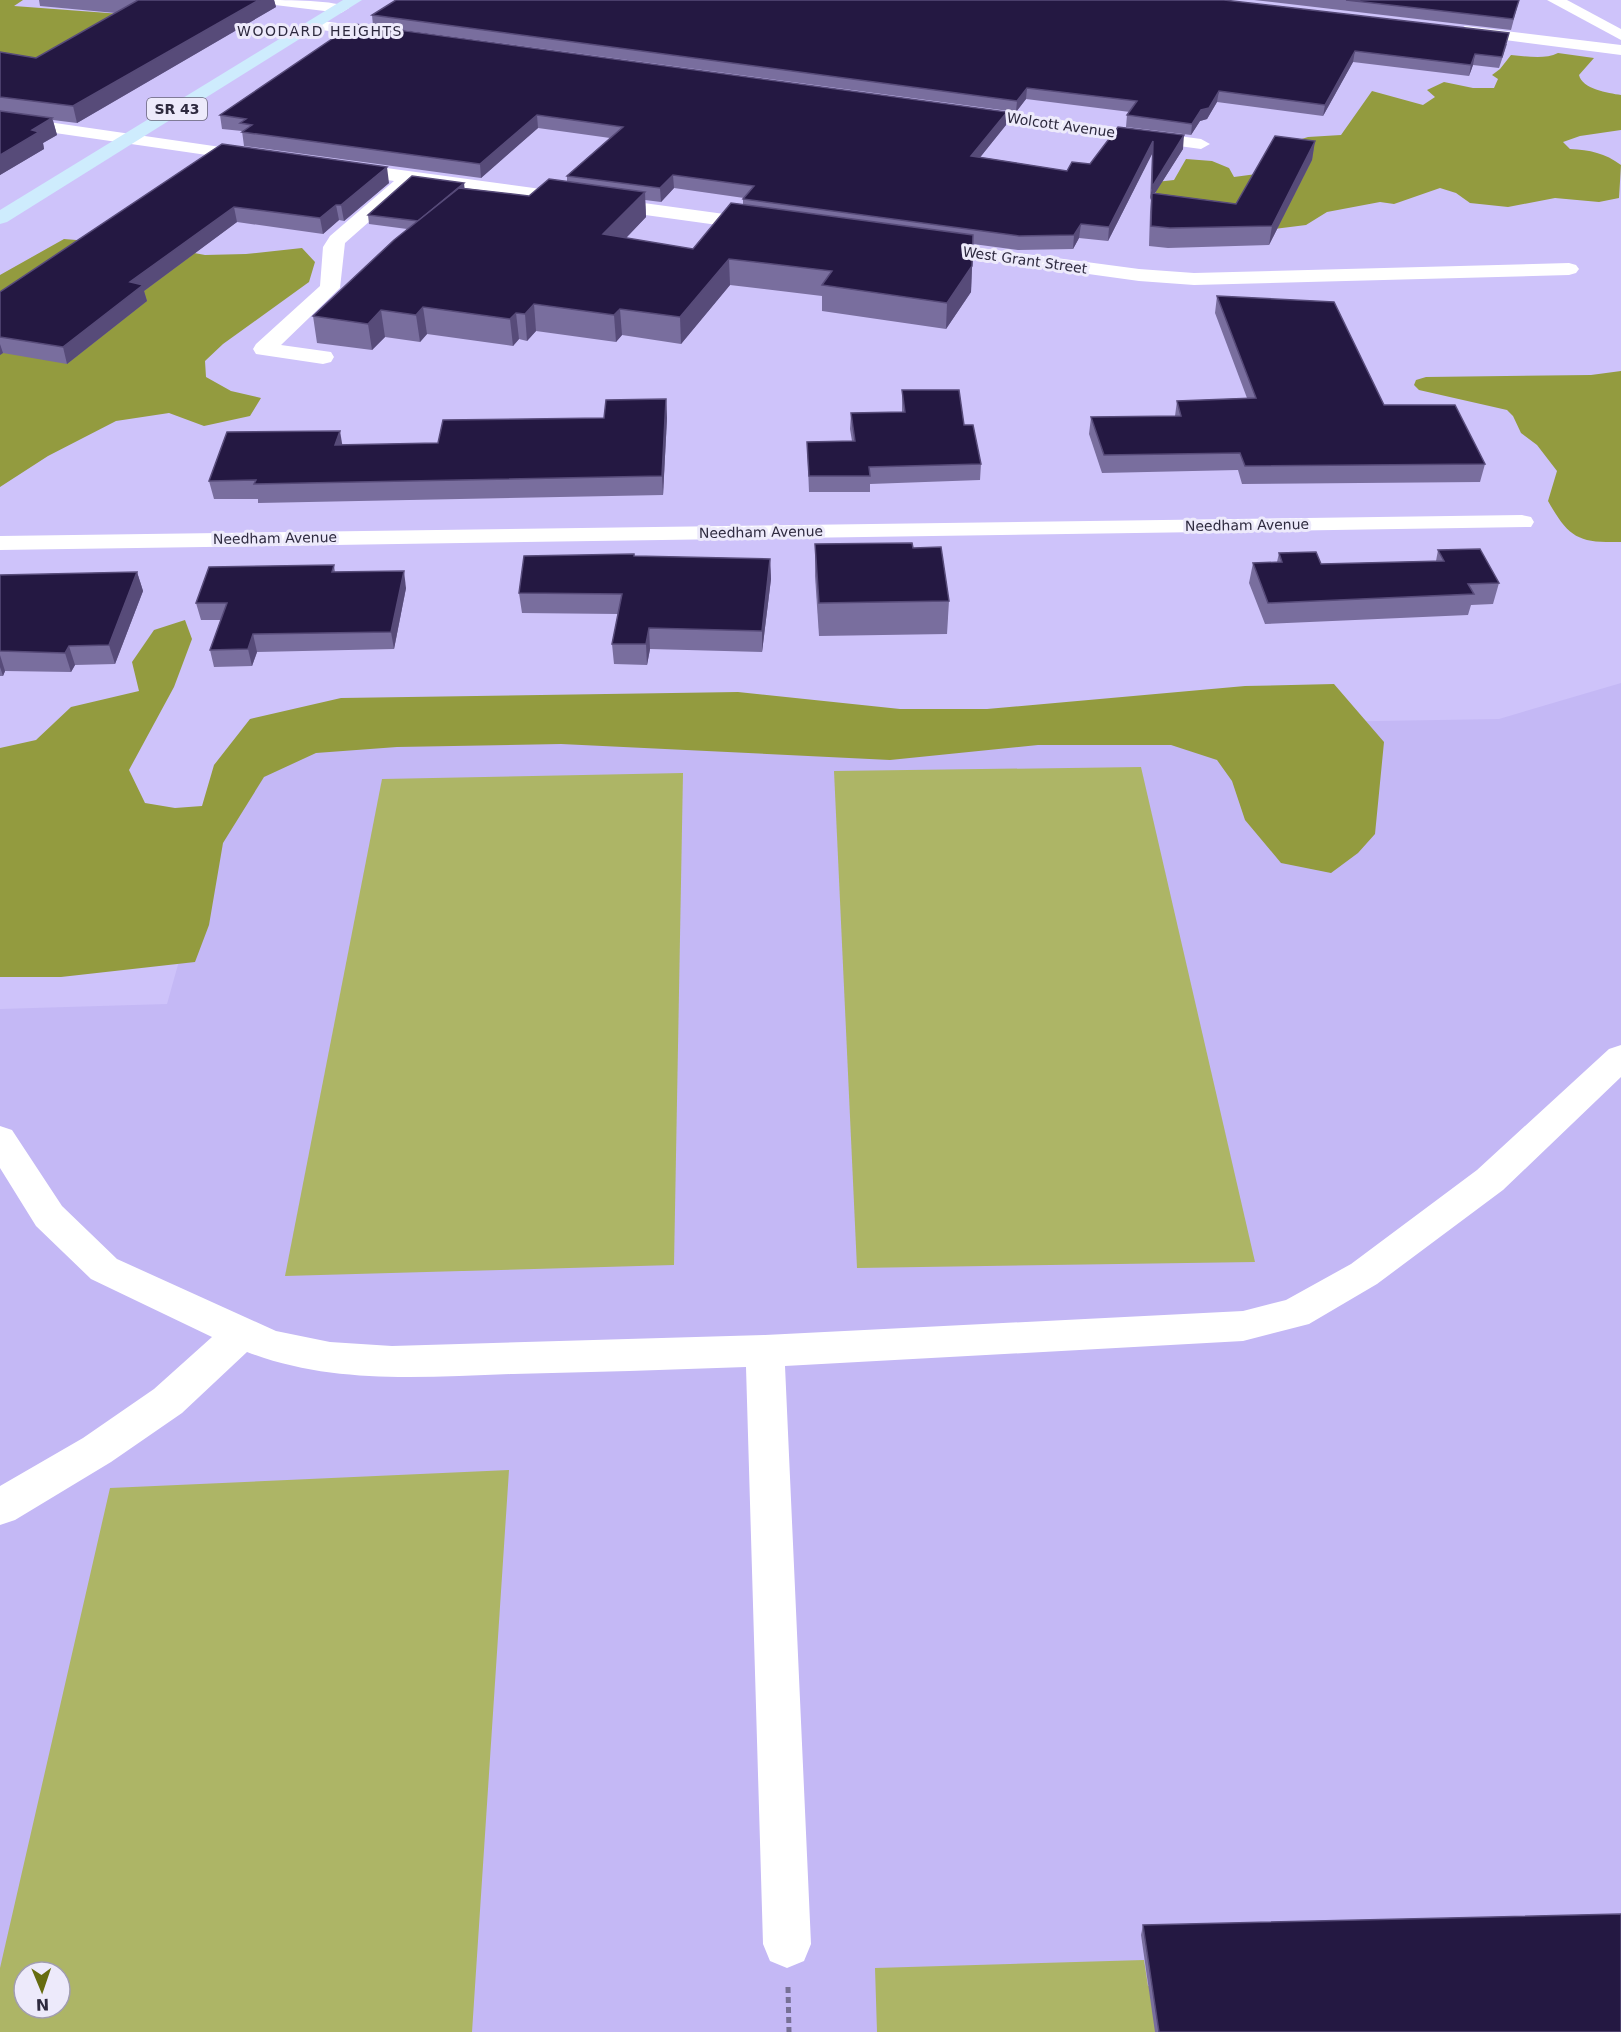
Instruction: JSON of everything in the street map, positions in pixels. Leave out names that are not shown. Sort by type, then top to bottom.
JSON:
[{"type":"main road","name":"SR 43","points":[[0,218],[347,4]]},
{"type":"street","points":[[275,0],[347,4]]},
{"type":"street","points":[[1555,0],[1621,35]]},
{"type":"street","points":[[314,25],[411,38]]},
{"type":"street","points":[[1452,30],[1621,50]]},
{"type":"street","name":"Wolcott Avenue","points":[[942,109],[1201,144]]},
{"type":"street","points":[[0,120],[279,160]]},
{"type":"street","points":[[326,166],[785,228]]},
{"type":"street","points":[[323,357],[264,349],[330,288],[333,247],[337,240],[409,177]]},
{"type":"street","name":"West Grant Street","points":[[904,244],[1138,275],[1185,278],[1569,269]]},
{"type":"street","name":"Needham Avenue","points":[[0,543],[1522,522]]},
{"type":"street","points":[[0,1139],[49,1216],[104,1269],[241,1334],[273,1346],[330,1358],[392,1362],[765,1351],[1243,1326],[1296,1313],[1364,1274],[1490,1180],[1621,1057]]},
{"type":"street","points":[[0,1507],[97,1450],[168,1401],[241,1334]]},
{"type":"street","points":[[765,1351],[787,1944]]},
{"type":"shaded area","points":[[1621,683],[1621,2032],[0,2032],[0,1009],[167,1004],[241,739],[1499,719]]},
{"type":"green space","points":[[0,0],[23,0],[14,6],[175,18],[0,71]]},
{"type":"green space","points":[[1558,53],[1594,58],[1579,75],[1581,80],[1596,90],[1621,95],[1621,130],[1580,136],[1563,142],[1570,149],[1597,153],[1621,165],[1619,198],[1599,202],[1555,198],[1508,207],[1470,203],[1456,193],[1440,188],[1394,204],[1380,202],[1327,212],[1306,225],[1227,235],[1156,194],[1156,182],[1174,180],[1186,159],[1212,161],[1229,168],[1234,177],[1264,173],[1289,143],[1308,137],[1341,135],[1372,91],[1423,105],[1435,97],[1427,90],[1444,82],[1473,88],[1494,88],[1498,79],[1492,75],[1511,55],[1541,57]]},
{"type":"green space","points":[[64,239],[162,247],[205,255],[246,254],[302,248],[315,262],[309,282],[223,344],[205,361],[206,377],[231,391],[261,398],[250,416],[204,426],[169,413],[116,421],[48,456],[0,487],[0,275]]},
{"type":"green space","points":[[1621,371],[1621,542],[1585,539],[1576,536],[1562,523],[1548,501],[1557,471],[1537,445],[1521,433],[1513,416],[1507,410],[1419,390],[1414,385],[1416,380],[1426,377],[1591,375]]},
{"type":"green space","points":[[185,620],[192,639],[174,687],[129,770],[145,803],[175,808],[202,806],[214,765],[250,719],[341,698],[738,692],[900,709],[987,709],[1245,686],[1334,684],[1384,742],[1375,834],[1358,853],[1331,873],[1281,863],[1245,820],[1232,781],[1217,760],[1171,745],[1038,745],[890,760],[561,744],[397,747],[316,753],[264,777],[223,843],[209,925],[195,962],[61,977],[0,977],[0,748],[36,740],[71,707],[139,691],[132,662],[154,630]]},
{"type":"green space","points":[[1141,767],[1255,1262],[857,1268],[834,771]]},
{"type":"green space","points":[[683,773],[674,1265],[285,1276],[382,779]]},
{"type":"green space","points":[[509,1470],[472,2032],[0,2032],[0,1968],[110,1488]]},
{"type":"green space","points":[[1144,1960],[1148,1986],[1621,1976],[1621,2032],[877,2032],[875,1968]]},
{"type":"building","points":[[138,0],[259,0],[73,106],[0,97],[0,52],[36,58]]},
{"type":"building","points":[[396,0],[1224,0],[1509,33],[1502,57],[1475,54],[1471,65],[1355,51],[1325,105],[1219,91],[1209,108],[1201,110],[1192,124],[1127,115],[1137,101],[1027,88],[1017,101],[372,15]]},
{"type":"building","points":[[1346,0],[1519,0],[1513,19]]},
{"type":"building","points":[[354,24],[1007,112],[971,156],[1067,171],[1072,162],[1090,164],[1118,127],[1184,135],[1152,187],[1153,141],[1109,227],[1081,224],[1074,235],[1019,236],[743,199],[754,186],[673,175],[660,188],[567,176],[623,127],[537,115],[480,164],[242,132],[252,125],[240,123],[246,119],[220,115]]},
{"type":"building","points":[[0,111],[52,118],[32,130],[39,132],[0,155]]},
{"type":"building","points":[[1275,136],[1315,141],[1272,226],[1170,228],[1151,226],[1152,193],[1236,204]]},
{"type":"building","points":[[222,144],[387,167],[341,205],[336,205],[320,218],[234,207],[130,282],[143,285],[63,347],[0,337],[0,292]]},
{"type":"building","points":[[412,176],[464,183],[418,221],[368,215]]},
{"type":"building","points":[[549,179],[645,192],[603,234],[693,249],[731,203],[973,235],[972,266],[947,303],[822,285],[832,271],[729,259],[680,317],[620,309],[614,315],[534,304],[525,314],[516,313],[510,319],[423,307],[416,315],[381,310],[368,324],[313,316],[394,240],[459,188],[529,196]]},
{"type":"building","points":[[1217,296],[1334,302],[1384,405],[1455,405],[1485,464],[1245,466],[1240,453],[1104,455],[1091,417],[1181,416],[1177,401],[1256,398]]},
{"type":"building","points":[[902,390],[959,390],[964,425],[973,425],[981,464],[869,467],[870,476],[809,476],[807,442],[855,441],[851,413],[905,412]]},
{"type":"building","points":[[666,399],[662,476],[254,484],[256,480],[209,481],[227,432],[340,431],[335,445],[438,443],[443,420],[604,418],[606,400]]},
{"type":"building","points":[[912,543],[913,548],[941,547],[949,601],[819,603],[815,544]]},
{"type":"building","points":[[1480,549],[1499,583],[1468,584],[1474,594],[1268,603],[1253,563],[1282,562],[1279,553],[1316,552],[1321,564],[1444,561],[1438,550]]},
{"type":"building","points":[[634,554],[634,556],[770,559],[762,631],[649,628],[646,644],[612,644],[622,594],[519,593],[524,556]]},
{"type":"building","points":[[334,565],[332,572],[404,571],[391,632],[253,634],[248,649],[210,650],[227,603],[196,603],[209,567]]},
{"type":"building","points":[[137,572],[109,645],[69,646],[65,653],[0,651],[0,575]]},
{"type":"building","points":[[1621,1914],[1621,2032],[1159,2032],[1143,1925]]},
{"type":"district","name":"WOODARD HEIGHTS","points":[[320,31]]}]
